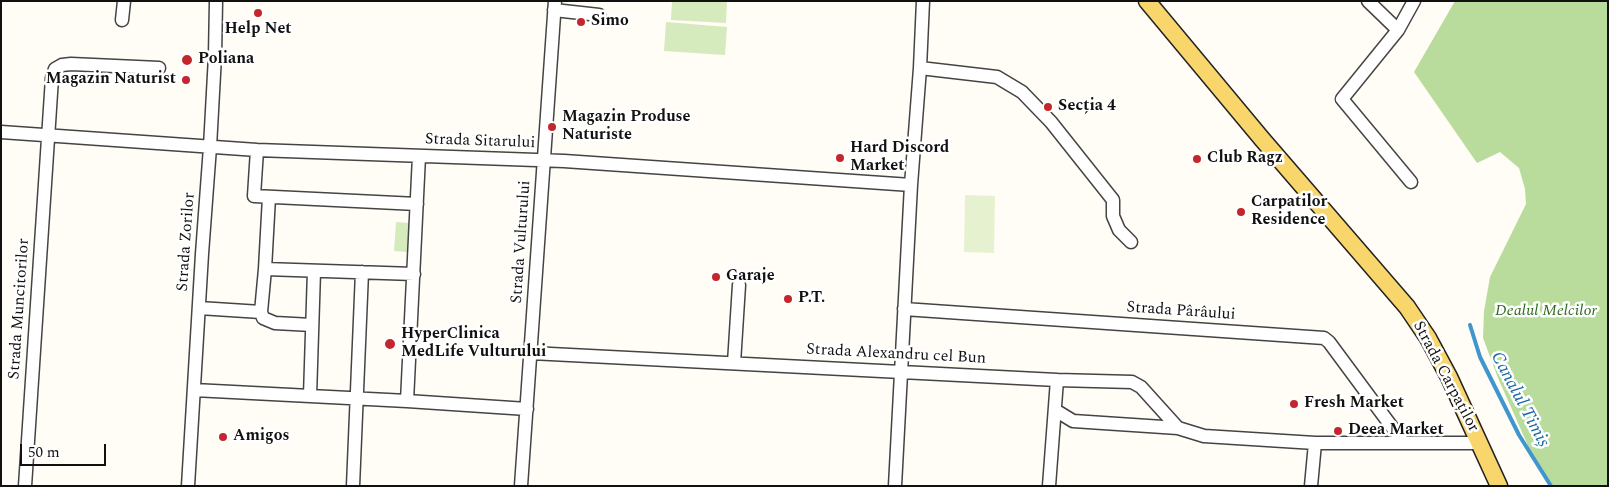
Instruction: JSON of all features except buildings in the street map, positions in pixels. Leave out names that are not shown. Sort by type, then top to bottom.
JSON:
[{"type":"main road","name":"Strada Carpaților","points":[[1147,1],[1262,139],[1407,307],[1428,338],[1449,377],[1499,486]]},
{"type":"street","points":[[122,20],[124,1]]},
{"type":"street","name":"Strada Zorilor","points":[[188,486],[210,148],[216,1]]},
{"type":"street","points":[[895,486],[923,1]]},
{"type":"street","points":[[1368,1],[1398,30]]},
{"type":"street","points":[[1410,182],[1342,99],[1398,30],[1414,1]]},
{"type":"street","points":[[555,6],[599,14]]},
{"type":"street","name":"Strada Vulturului","points":[[521,486],[555,6]]},
{"type":"street","points":[[48,135],[52,78],[55,69],[62,65],[72,64],[159,68]]},
{"type":"street","points":[[920,68],[997,78],[1022,92],[1051,122],[1113,200],[1113,216],[1120,230],[1131,242]]},
{"type":"street","name":"Strada Sitarului","points":[[1,132],[210,148],[544,160],[912,185]]},
{"type":"street","name":"Strada Muncitorilor","points":[[26,486],[48,135]]},
{"type":"street","points":[[257,150],[254,196],[417,204]]},
{"type":"street","points":[[408,401],[419,156]]},
{"type":"street","points":[[269,197],[261,312],[263,318],[268,322],[312,324]]},
{"type":"street","points":[[265,270],[414,274]]},
{"type":"street","points":[[310,396],[314,271]]},
{"type":"street","points":[[352,486],[358,399],[362,272]]},
{"type":"street","points":[[734,363],[739,285]]},
{"type":"street","points":[[199,308],[261,312]]},
{"type":"street","name":"Strada Pârâului","points":[[904,309],[1324,338],[1329,342],[1403,442]]},
{"type":"street","name":"Strada Alexandru cel Bun","points":[[531,353],[1057,380],[1132,382],[1137,384],[1178,428]]},
{"type":"street","points":[[1049,486],[1057,380]]},
{"type":"street","points":[[194,390],[527,409]]},
{"type":"street","name":"Strada Alexandru cel Bun","points":[[1055,410],[1073,421],[1178,428],[1204,436],[1315,443],[1480,443]]},
{"type":"street","points":[[1311,486],[1315,443]]},
{"type":"green space","points":[[672,1],[727,1],[726,23],[671,20]]},
{"type":"green space","name":"Dealul Melcilor","points":[[1455,1],[1608,1],[1608,486],[1551,486],[1537,466],[1498,378],[1483,338],[1484,311],[1490,277],[1526,204],[1525,189],[1519,168],[1500,152],[1477,163],[1414,72]]},
{"type":"green space","points":[[666,22],[727,27],[725,55],[664,51]]},
{"type":"green space","points":[[965,195],[995,196],[994,253],[964,252]]},
{"type":"green space","points":[[396,222],[409,223],[407,252],[394,251]]},
{"type":"waterway","name":"Canalul Timiș","points":[[1470,325],[1480,357],[1519,435],[1551,486]]},
{"type":"place","name":"Help Net","points":[[258,13]]},
{"type":"place","name":"Simo","points":[[581,22]]},
{"type":"place","name":"Poliana","points":[[187,60]]},
{"type":"place","name":"Magazin Naturist","points":[[186,80]]},
{"type":"place","name":"Secția 4","points":[[1048,107]]},
{"type":"place","name":"Magazin Produse Naturiste","points":[[552,127]]},
{"type":"place","name":"Hard Discord Market","points":[[840,158]]},
{"type":"place","name":"Club Ragz","points":[[1197,159]]},
{"type":"place","name":"Carpatilor Residence","points":[[1241,212]]},
{"type":"place","name":"Garaje","points":[[716,277]]},
{"type":"place","name":"P.T.","points":[[788,299]]},
{"type":"place","name":"HyperClinica MedLife Vulturului","points":[[390,344]]},
{"type":"place","name":"Fresh Market","points":[[1294,404]]},
{"type":"place","name":"Deea Market","points":[[1338,431]]},
{"type":"place","name":"Amigos","points":[[223,437]]}]
